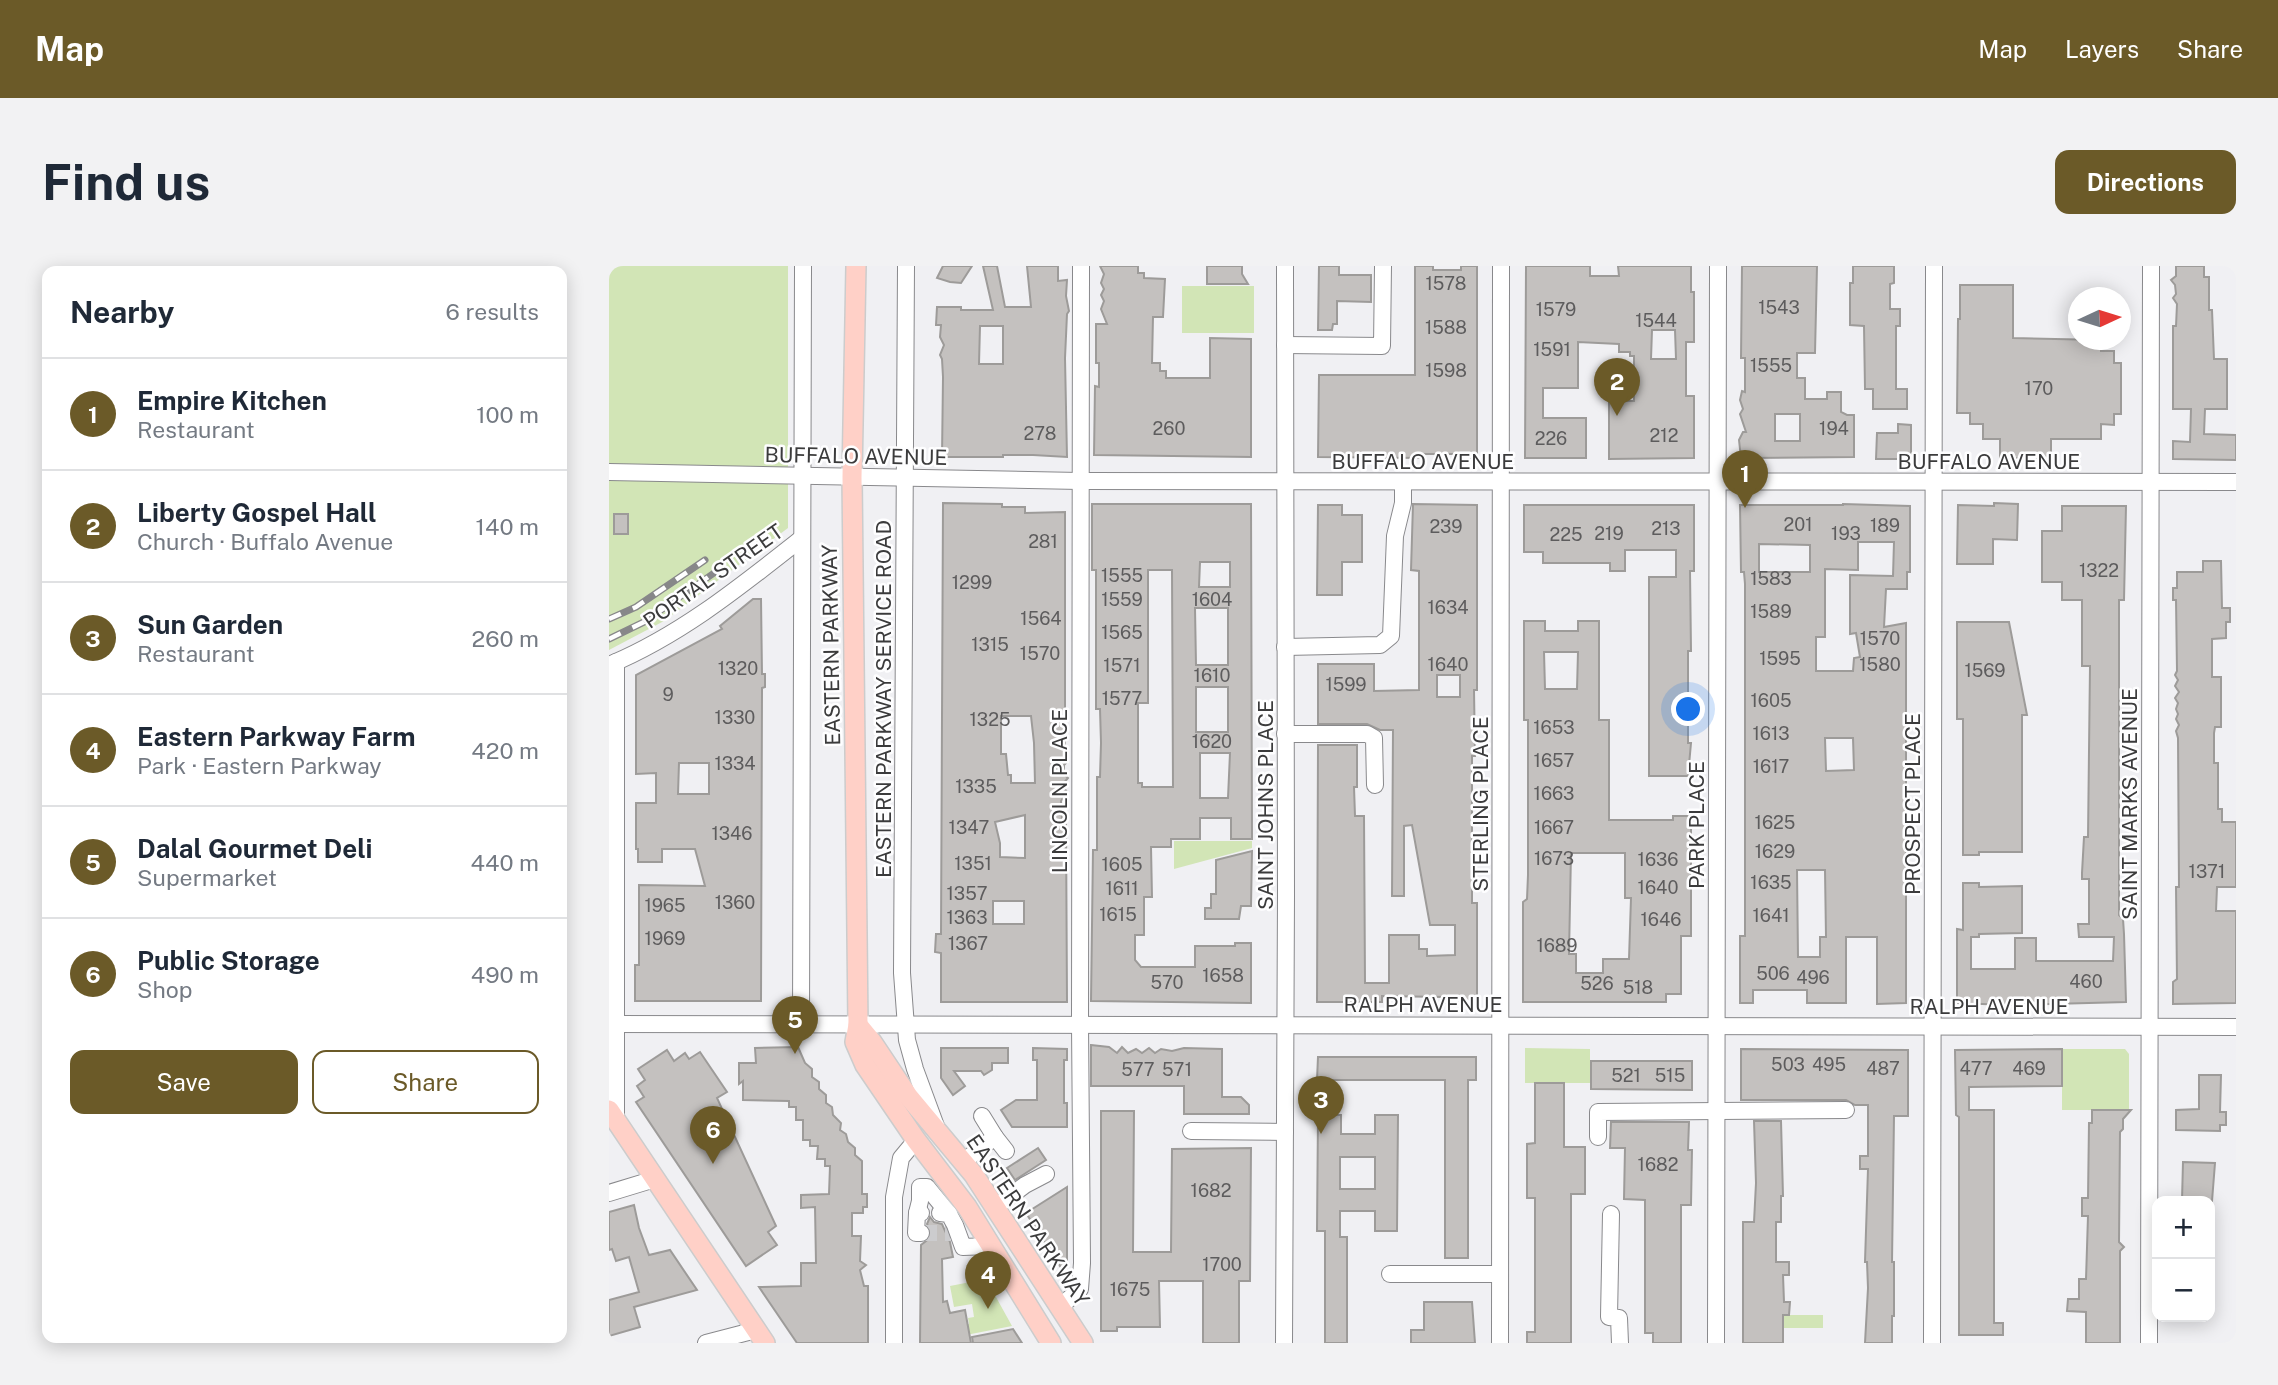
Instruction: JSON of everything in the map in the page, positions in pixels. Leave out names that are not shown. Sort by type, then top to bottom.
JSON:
[{"type":"main road","name":"EASTERN PARKWAY","points":[[856,266],[852,477],[858,1025],[855,1042],[865,1065],[916,1140],[951,1219],[977,1224],[1051,1343]]},
{"type":"main road","name":"EASTERN PARKWAY","points":[[858,1025],[895,1080],[964,1161],[1083,1343]]},
{"type":"main road","points":[[613,1115],[760,1336]]},
{"type":"street","points":[[801,1024],[803,266]]},
{"type":"street","name":"EASTERN PARKWAY SERVICE ROAD","points":[[906,266],[902,972],[907,1040],[937,1128]]},
{"type":"street","name":"LINCOLN PLACE","points":[[1060,1307],[1080,1289],[1081,1279],[1081,266]]},
{"type":"street","name":"SAINT JOHNS PLACE","points":[[1284,1343],[1285,266]]},
{"type":"street","points":[[1285,345],[1382,346],[1383,266]]},
{"type":"street","name":"STERLING PLACE","points":[[1500,1343],[1501,266]]},
{"type":"street","name":"PARK PLACE","points":[[1716,1343],[1718,266]]},
{"type":"street","name":"PROSPECT PLACE","points":[[1932,1343],[1934,266]]},
{"type":"street","name":"SAINT MARKS AVENUE","points":[[2149,1343],[2151,266]]},
{"type":"street","name":"BUFFALO AVENUE","points":[[609,472],[1080,481],[2236,482]]},
{"type":"street","points":[[1285,647],[1380,645],[1391,636],[1395,536],[1403,503],[1403,482]]},
{"type":"street","name":"PORTAL STREET","points":[[612,663],[659,641],[706,612],[802,538]]},
{"type":"street","points":[[612,663],[613,1115]]},
{"type":"street","points":[[1285,734],[1367,734],[1374,738],[1375,785]]},
{"type":"street","name":"RALPH AVENUE","points":[[613,1024],[2236,1027]]},
{"type":"street","points":[[1598,1137],[1598,1112],[1846,1110]]},
{"type":"street","points":[[982,1116],[1006,1151]]},
{"type":"street","points":[[1191,1132],[1285,1132]]},
{"type":"street","points":[[964,1161],[995,1137]]},
{"type":"street","points":[[894,1343],[894,1197],[901,1158],[916,1140]]},
{"type":"street","points":[[996,1207],[1025,1185],[1046,1174]]},
{"type":"street","points":[[609,1193],[655,1179]]},
{"type":"street","points":[[894,1223],[919,1221],[919,1187],[927,1187],[951,1219],[963,1247],[990,1246]]},
{"type":"street","points":[[1611,1214],[1609,1318],[1619,1318],[1620,1343]]},
{"type":"street","points":[[1390,1273],[1499,1274]]},
{"type":"street","points":[[706,1343],[760,1336]]},
{"type":"green space","points":[[609,266],[788,266],[788,528],[664,621],[609,650]]},
{"type":"green space","points":[[1182,286],[1254,286],[1254,333],[1182,333]]},
{"type":"green space","points":[[1174,841],[1252,841],[1252,848],[1174,869]]},
{"type":"green space","points":[[1525,1048],[1590,1049],[1590,1083],[1525,1083]]},
{"type":"green space","points":[[2062,1049],[2125,1049],[2129,1054],[2129,1110],[2062,1110]]},
{"type":"green space","points":[[986,1279],[1012,1326],[966,1335],[964,1325],[969,1324],[968,1318],[974,1317],[972,1304],[954,1307],[950,1286]]},
{"type":"green space","points":[[1742,1315],[1823,1315],[1823,1328],[1743,1328]]},
{"type":"building","points":[[943,266],[972,266],[961,283],[937,278]]},
{"type":"building","points":[[983,266],[997,266],[1005,307],[1031,307],[1027,266],[1058,266],[1058,281],[1067,280],[1067,457],[942,457],[943,377],[940,355],[944,345],[940,337],[941,325],[936,325],[937,307],[993,310]],"holes":[[[980,326],[1003,326],[1003,364],[979,364]]]},
{"type":"building","points":[[1100,266],[1138,266],[1138,273],[1144,273],[1144,278],[1165,279],[1163,317],[1153,317],[1152,363],[1160,363],[1160,371],[1166,371],[1166,378],[1210,378],[1210,338],[1251,339],[1251,457],[1094,455],[1095,386],[1099,387],[1096,324],[1107,324],[1101,309],[1104,301],[1101,283],[1104,274]]},
{"type":"building","points":[[1207,266],[1242,266],[1242,274],[1248,284],[1207,284]]},
{"type":"building","points":[[1319,266],[1339,266],[1339,275],[1371,275],[1371,302],[1337,301],[1337,324],[1333,324],[1332,330],[1318,330]]},
{"type":"building","points":[[1415,266],[1433,266],[1433,270],[1461,270],[1461,266],[1477,266],[1477,458],[1459,458],[1459,454],[1422,454],[1422,458],[1318,457],[1319,375],[1415,375]]},
{"type":"building","points":[[1526,266],[1590,266],[1590,276],[1619,276],[1618,266],[1691,266],[1694,342],[1686,342],[1686,396],[1694,396],[1694,458],[1609,459],[1609,401],[1634,401],[1634,356],[1630,356],[1630,352],[1619,352],[1619,344],[1578,342],[1578,388],[1543,388],[1543,418],[1586,418],[1586,458],[1525,458]],"holes":[[[1652,330],[1675,330],[1676,359],[1651,359]]]},
{"type":"building","points":[[1742,266],[1817,266],[1815,353],[1797,353],[1797,378],[1805,378],[1805,399],[1827,399],[1827,392],[1841,392],[1841,412],[1854,415],[1854,457],[1741,458],[1739,440],[1743,432],[1746,432],[1740,414],[1743,409],[1740,400],[1742,391],[1745,392],[1745,358],[1741,358]],"holes":[[[1775,414],[1800,414],[1800,441],[1775,441]]]},
{"type":"building","points":[[1853,266],[1894,266],[1894,283],[1890,284],[1890,309],[1900,309],[1900,326],[1896,326],[1896,389],[1907,389],[1907,409],[1873,409],[1873,389],[1865,389],[1864,326],[1850,325],[1850,283],[1853,283]]},
{"type":"building","points":[[2176,266],[2204,266],[2204,277],[2209,277],[2214,359],[2227,359],[2227,409],[2205,409],[2204,434],[2236,435],[2236,460],[2173,459],[2173,441],[2190,442],[2191,409],[2173,409],[2173,326],[2176,326],[2177,304],[2173,298],[2176,294],[2175,285],[2171,280],[2176,276]]},
{"type":"building","points":[[1960,285],[2013,285],[2013,338],[2068,339],[2068,350],[2114,351],[2114,363],[2121,363],[2121,414],[2114,414],[2114,425],[2101,424],[2101,439],[2051,439],[2051,458],[2000,458],[2000,439],[1983,439],[1983,424],[1970,424],[1970,413],[1957,413]]},
{"type":"building","points":[[1898,424],[1911,425],[1911,459],[1876,459],[1877,433],[1898,433]]},
{"type":"building","points":[[943,503],[1002,504],[1002,507],[1025,507],[1025,513],[1065,512],[1065,758],[1068,761],[1064,765],[1064,774],[1068,778],[1062,785],[1067,792],[1061,801],[1062,821],[1066,821],[1067,1002],[941,1002],[941,953],[935,952],[936,934],[941,934]],"holes":[[[1001,716],[1031,716],[1035,783],[1011,783],[1006,754],[1001,754]],[[1025,815],[1025,858],[1000,857],[995,822]],[[993,901],[1024,901],[1024,924],[993,924]]]},
{"type":"building","points":[[1994,503],[2018,504],[2017,540],[1993,539],[1993,564],[1957,564],[1958,505],[1994,506]]},
{"type":"building","points":[[1092,504],[1251,504],[1252,839],[1231,839],[1231,818],[1200,818],[1200,839],[1171,839],[1171,847],[1151,847],[1152,897],[1144,897],[1144,935],[1135,935],[1135,960],[1141,967],[1195,967],[1195,946],[1235,946],[1235,943],[1251,943],[1251,1003],[1091,1001],[1093,850],[1097,850],[1097,777],[1100,777],[1101,743],[1100,709],[1096,709],[1096,570],[1092,570]],"holes":[[[1200,562],[1230,562],[1230,587],[1199,587]],[[1148,570],[1172,570],[1173,787],[1142,787],[1142,783],[1138,783],[1138,703],[1148,703]],[[1195,608],[1228,608],[1228,665],[1196,665]],[[1196,687],[1228,687],[1228,732],[1196,732]],[[1200,753],[1230,753],[1228,798],[1200,798]]]},
{"type":"building","points":[[1413,504],[1477,505],[1477,690],[1474,690],[1475,756],[1472,756],[1472,903],[1477,903],[1477,998],[1472,1003],[1445,1003],[1444,997],[1382,996],[1382,1002],[1317,1002],[1318,745],[1357,745],[1355,816],[1364,816],[1365,983],[1389,983],[1389,935],[1419,935],[1419,949],[1427,949],[1427,956],[1455,955],[1455,925],[1430,925],[1412,825],[1404,826],[1404,896],[1392,896],[1393,730],[1380,730],[1367,724],[1318,724],[1318,664],[1374,664],[1374,691],[1419,690],[1419,571],[1411,570]],"holes":[[[1437,675],[1460,675],[1460,697],[1437,697]]]},
{"type":"building","points":[[1318,505],[1342,505],[1342,515],[1362,515],[1362,562],[1342,562],[1342,595],[1317,595]]},
{"type":"building","points":[[1524,505],[1694,505],[1694,571],[1690,571],[1691,651],[1688,651],[1688,743],[1691,743],[1688,776],[1649,776],[1649,577],[1676,577],[1676,550],[1625,550],[1625,571],[1610,571],[1610,563],[1543,563],[1543,552],[1524,552]]},
{"type":"building","points":[[1740,505],[1910,506],[1910,572],[1907,572],[1907,589],[1886,589],[1884,627],[1906,623],[1906,1003],[1877,1004],[1877,937],[1846,937],[1846,1003],[1807,1003],[1807,990],[1753,990],[1753,1003],[1740,1003],[1740,936],[1745,936],[1745,584],[1744,572],[1741,572]],"holes":[[[1858,542],[1894,542],[1893,576],[1850,575],[1850,634],[1856,633],[1860,657],[1854,658],[1853,671],[1816,671],[1816,637],[1825,637],[1825,569],[1858,570]],[[1759,544],[1810,545],[1810,572],[1759,572]],[[1825,738],[1853,738],[1854,770],[1826,771]],[[1797,870],[1825,870],[1826,937],[1820,937],[1820,957],[1798,957]]]},
{"type":"building","points":[[2062,506],[2126,506],[2124,600],[2119,600],[2119,915],[2123,919],[2126,1002],[2008,1005],[1957,1003],[1957,929],[1963,930],[1963,883],[1979,883],[1979,887],[2022,886],[2022,933],[1979,934],[1979,937],[1971,937],[1971,969],[2015,969],[2015,938],[2036,938],[2036,961],[2113,961],[2114,937],[2079,937],[2078,924],[2089,924],[2089,879],[2082,879],[2082,873],[2084,837],[2088,837],[2090,666],[2082,666],[2082,600],[2062,600],[2062,582],[2042,582],[2042,531],[2062,531]]},
{"type":"building","points":[[614,514],[628,514],[628,534],[614,534]]},
{"type":"building","points":[[2203,561],[2221,561],[2222,608],[2230,608],[2230,622],[2226,622],[2226,638],[2212,639],[2212,677],[2221,677],[2221,727],[2215,727],[2214,733],[2214,763],[2218,763],[2218,809],[2222,809],[2222,822],[2236,822],[2236,887],[2217,887],[2216,911],[2236,911],[2236,1003],[2173,1004],[2173,982],[2177,979],[2176,887],[2179,887],[2176,731],[2179,725],[2176,719],[2178,703],[2175,698],[2179,692],[2175,686],[2178,680],[2175,675],[2176,600],[2173,600],[2173,588],[2177,588],[2177,572],[2203,572]]},
{"type":"building","points":[[753,599],[761,599],[762,674],[765,674],[765,687],[762,688],[761,1001],[635,1001],[635,965],[639,965],[639,885],[705,886],[695,849],[662,849],[662,862],[638,862],[636,803],[656,803],[656,773],[636,774],[636,675],[722,629],[720,626]],"holes":[[[679,763],[709,763],[709,794],[678,794]]]},
{"type":"building","points":[[1524,621],[1545,621],[1545,631],[1578,631],[1578,621],[1599,621],[1599,720],[1609,720],[1609,820],[1673,820],[1673,816],[1691,816],[1691,936],[1681,936],[1681,994],[1666,994],[1666,1002],[1523,1002],[1523,902],[1527,899],[1528,875],[1528,720],[1524,720]],"holes":[[[1544,652],[1578,652],[1577,689],[1545,689]],[[1571,853],[1625,853],[1625,898],[1631,898],[1629,959],[1603,959],[1603,973],[1576,973],[1576,954],[1569,954]]]},
{"type":"building","points":[[1957,622],[2009,622],[2027,715],[2022,715],[2022,852],[1979,852],[1979,855],[1963,855],[1963,719],[1957,719]]},
{"type":"building","points":[[1252,851],[1251,906],[1241,906],[1239,919],[1205,919],[1205,908],[1211,908],[1211,894],[1216,894],[1216,860]]},
{"type":"building","points":[[1091,1045],[1109,1047],[1117,1053],[1122,1047],[1128,1053],[1136,1049],[1142,1053],[1149,1048],[1155,1053],[1161,1049],[1222,1049],[1222,1097],[1241,1097],[1249,1105],[1249,1114],[1184,1114],[1184,1086],[1091,1086]]},
{"type":"building","points":[[798,1047],[805,1063],[812,1069],[812,1077],[819,1082],[819,1089],[826,1095],[826,1103],[832,1107],[833,1115],[841,1123],[840,1130],[846,1134],[848,1142],[855,1148],[855,1155],[862,1161],[862,1194],[867,1194],[867,1207],[863,1207],[863,1213],[852,1213],[852,1236],[861,1236],[860,1261],[866,1265],[860,1270],[864,1286],[868,1286],[868,1343],[797,1343],[759,1287],[801,1286],[801,1263],[816,1263],[815,1207],[801,1208],[801,1195],[829,1194],[830,1166],[825,1166],[825,1159],[817,1159],[818,1146],[810,1146],[810,1140],[803,1140],[803,1120],[796,1120],[796,1107],[789,1107],[789,1101],[743,1100],[743,1081],[739,1084],[739,1063],[756,1063],[755,1048]]},
{"type":"building","points":[[941,1048],[1008,1048],[1008,1063],[992,1063],[992,1070],[984,1075],[981,1071],[954,1071],[965,1086],[953,1095],[941,1078]]},
{"type":"building","points":[[1033,1048],[1067,1049],[1067,1060],[1064,1060],[1064,1103],[1067,1103],[1067,1127],[1012,1127],[1001,1110],[1016,1100],[1037,1100],[1037,1060],[1033,1060]]},
{"type":"building","points":[[1741,1049],[1908,1050],[1908,1116],[1894,1116],[1892,1343],[1865,1343],[1868,1169],[1860,1169],[1860,1156],[1868,1156],[1868,1105],[1855,1105],[1846,1100],[1741,1100]]},
{"type":"building","points":[[2062,1049],[2062,1086],[1969,1087],[1969,1110],[1994,1110],[1994,1323],[2003,1323],[2003,1335],[1959,1335],[1959,1117],[1956,1115],[1955,1050]]},
{"type":"building","points":[[667,1050],[674,1061],[685,1053],[689,1059],[700,1052],[727,1092],[717,1098],[776,1226],[768,1232],[777,1245],[746,1266],[636,1102],[644,1097],[637,1086],[645,1080],[638,1069]]},
{"type":"building","points":[[1318,1057],[1476,1057],[1476,1080],[1468,1080],[1468,1258],[1445,1258],[1445,1080],[1317,1080]]},
{"type":"building","points":[[1591,1061],[1692,1061],[1692,1090],[1591,1089]]},
{"type":"building","points":[[2199,1075],[2221,1075],[2220,1112],[2226,1112],[2226,1125],[2220,1125],[2220,1131],[2176,1130],[2176,1110],[2199,1109]]},
{"type":"building","points":[[1535,1083],[1564,1083],[1564,1147],[1585,1147],[1585,1194],[1571,1194],[1571,1343],[1527,1343],[1527,1332],[1535,1332],[1535,1198],[1527,1198],[1527,1144],[1535,1143]]},
{"type":"building","points":[[2092,1110],[2131,1110],[2123,1119],[2123,1129],[2120,1132],[2119,1242],[2124,1247],[2120,1251],[2120,1343],[2086,1343],[2086,1312],[2067,1311],[2068,1299],[2079,1299],[2079,1279],[2086,1279],[2088,1216],[2082,1216],[2082,1198],[2088,1198],[2089,1123],[2092,1123]]},
{"type":"building","points":[[1101,1111],[1134,1111],[1133,1252],[1171,1252],[1172,1149],[1251,1148],[1250,1281],[1239,1281],[1239,1343],[1203,1343],[1203,1281],[1159,1281],[1160,1327],[1117,1327],[1117,1331],[1101,1331]]},
{"type":"building","points":[[1318,1115],[1341,1115],[1341,1134],[1375,1134],[1375,1115],[1398,1115],[1397,1231],[1375,1231],[1375,1211],[1340,1211],[1340,1237],[1347,1237],[1347,1343],[1325,1343],[1325,1231],[1317,1231]],"holes":[[[1340,1157],[1375,1157],[1375,1189],[1340,1189]]]},
{"type":"building","points":[[1754,1121],[1781,1121],[1783,1196],[1781,1222],[1776,1222],[1776,1262],[1789,1262],[1789,1275],[1783,1275],[1784,1302],[1790,1302],[1789,1315],[1783,1315],[1783,1343],[1743,1343],[1743,1222],[1754,1222]]},
{"type":"building","points":[[1611,1122],[1689,1122],[1688,1150],[1692,1150],[1691,1205],[1681,1205],[1681,1343],[1653,1343],[1653,1333],[1645,1333],[1645,1200],[1624,1199],[1625,1148],[1610,1148]]},
{"type":"building","points":[[1038,1148],[1046,1160],[1015,1180],[1007,1168]]},
{"type":"building","points":[[2183,1162],[2215,1163],[2212,1196],[2182,1196]]},
{"type":"building","points":[[1067,1187],[1067,1277],[1026,1213]]},
{"type":"building","points":[[634,1205],[649,1255],[670,1250],[697,1290],[634,1307],[640,1327],[609,1336],[609,1300],[639,1292],[629,1257],[616,1261],[612,1249],[609,1250],[609,1212]]},
{"type":"building","points":[[930,1217],[934,1222],[942,1224],[953,1257],[942,1259],[943,1302],[947,1301],[950,1313],[965,1310],[971,1343],[920,1343],[921,1245],[930,1238],[931,1232],[927,1224]]},
{"type":"building","points":[[1424,1302],[1472,1302],[1475,1343],[1411,1343],[1411,1330],[1424,1330]]},
{"type":"building","points":[[1013,1329],[1022,1343],[973,1343],[972,1337]]},
{"type":"tunnel","points":[[921,1233],[950,1233]]},
{"type":"railway","points":[[609,619],[636,607],[705,560]]},
{"type":"railway","points":[[609,639],[644,622],[714,573]]},
{"type":"place","name":"Liberty Gospel Hall","points":[[1617,416]]},
{"type":"place","name":"Empire Kitchen","points":[[1745,508]]},
{"type":"place","name":"Dalal Gourmet Deli","points":[[795,1054]]},
{"type":"place","name":"Sun Garden","points":[[1321,1134]]},
{"type":"place","name":"Public Storage","points":[[713,1164]]},
{"type":"place","name":"Eastern Parkway Farm","points":[[988,1309]]}]
